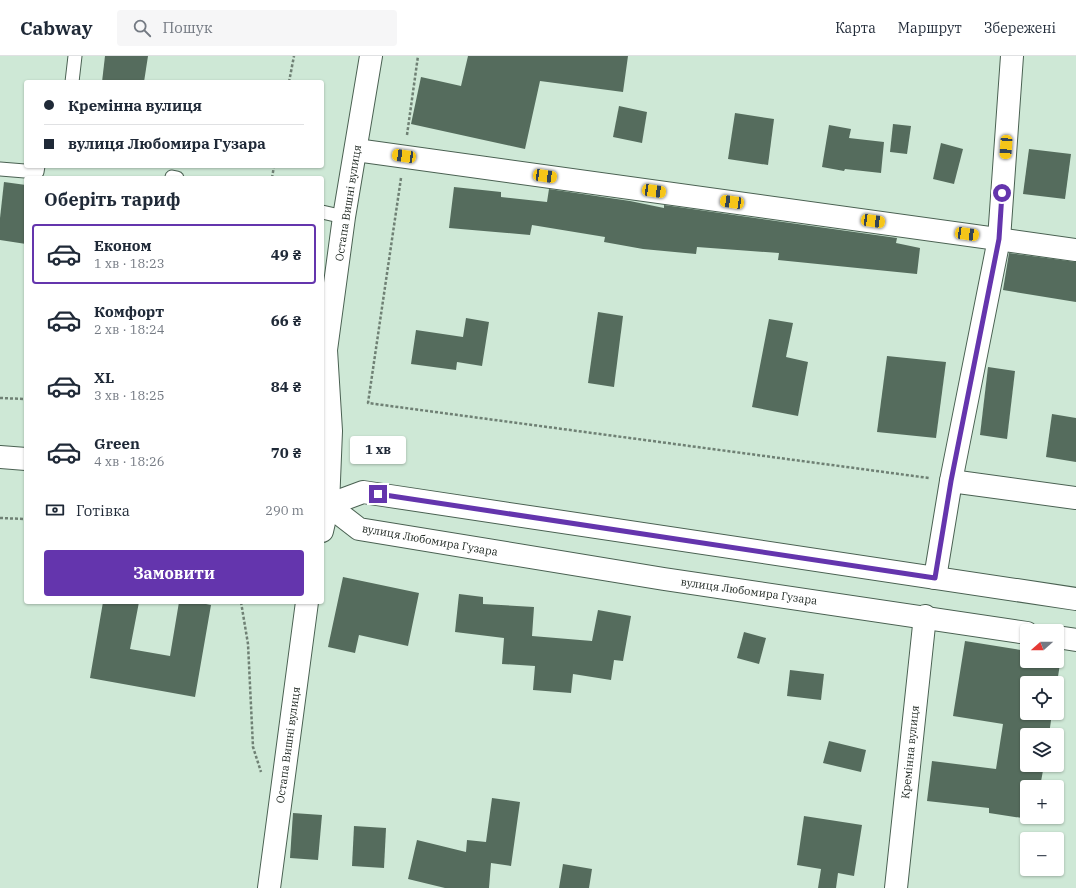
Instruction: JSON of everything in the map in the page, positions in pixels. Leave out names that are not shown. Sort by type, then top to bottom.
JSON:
[{"type":"street","name":"Остапа Вишні вулиця","points":[[325,504],[331,431],[324,353],[344,217],[371,56]]},
{"type":"street","points":[[935,578],[951,481],[999,239],[1012,56]]},
{"type":"street","points":[[356,150],[1076,250]]},
{"type":"street","points":[[0,457],[24,459]]},
{"type":"street","points":[[951,481],[1076,498]]},
{"type":"street","points":[[325,504],[362,492],[1076,599]]},
{"type":"street","name":"вулиця Любомира Гузара","points":[[325,504],[359,529],[656,577],[925,616],[1020,632]]},
{"type":"street","name":"Остапа Вишні вулиця","points":[[269,888],[307,604]]},
{"type":"street","name":"Кремінна вулиця","points":[[896,888],[925,616]]},
{"type":"street","points":[[1064,638],[1076,640]]},
{"type":"lane","points":[[72,80],[76,56]]},
{"type":"lane","points":[[0,169],[37,172],[38,168]]},
{"type":"lane","points":[[324,212],[344,217]]},
{"type":"path","points":[[289,80],[294,56]]},
{"type":"path","points":[[418,56],[368,403],[951,481]]},
{"type":"path","points":[[0,398],[24,399]]},
{"type":"path","points":[[0,518],[24,519]]},
{"type":"path","points":[[241,604],[248,644],[253,747],[262,776]]},
{"type":"building","points":[[105,56],[148,56],[144,80],[102,80]]},
{"type":"building","points":[[468,56],[628,56],[623,92],[540,81],[525,149],[411,124],[421,77],[461,86]]},
{"type":"building","points":[[619,106],[647,112],[642,143],[613,137]]},
{"type":"building","points":[[735,113],[774,119],[768,165],[728,159]]},
{"type":"building","points":[[893,124],[911,126],[907,154],[890,152]]},
{"type":"building","points":[[829,125],[851,129],[849,138],[884,142],[881,173],[845,169],[844,171],[822,167]]},
{"type":"building","points":[[941,143],[963,149],[954,184],[933,179]]},
{"type":"building","points":[[1029,149],[1071,154],[1065,199],[1023,194]]},
{"type":"building","points":[[4,182],[24,185],[24,244],[0,240],[0,218]]},
{"type":"building","points":[[454,187],[501,192],[501,197],[547,202],[549,189],[630,201],[664,208],[664,205],[897,238],[896,243],[920,248],[917,274],[778,260],[779,253],[697,247],[696,254],[643,249],[604,242],[605,237],[532,225],[530,235],[449,228]]},
{"type":"building","points":[[1009,253],[1076,262],[1076,302],[1003,290]]},
{"type":"building","points":[[598,312],[623,316],[614,387],[588,383]]},
{"type":"building","points":[[466,318],[489,322],[482,366],[457,362],[456,370],[411,364],[416,330],[463,337]]},
{"type":"building","points":[[769,319],[793,323],[786,357],[808,362],[798,416],[752,407]]},
{"type":"building","points":[[887,356],[946,362],[936,438],[877,432]]},
{"type":"building","points":[[988,367],[1015,371],[1007,439],[980,435]]},
{"type":"building","points":[[1052,414],[1076,418],[1076,462],[1046,457]]},
{"type":"building","points":[[343,577],[419,593],[408,646],[359,635],[355,653],[328,647]]},
{"type":"building","points":[[459,594],[483,597],[483,604],[534,607],[532,636],[592,641],[598,610],[631,616],[623,661],[614,660],[611,680],[573,674],[571,693],[533,690],[535,666],[502,664],[504,638],[455,632]]},
{"type":"building","points":[[103,604],[139,604],[130,649],[170,656],[179,604],[211,605],[195,697],[90,678]]},
{"type":"building","points":[[744,632],[766,638],[759,664],[737,658]]},
{"type":"building","points":[[965,641],[1020,650],[1020,668],[1059,668],[1058,676],[1020,676],[1020,720],[1051,720],[1050,728],[1020,728],[1020,772],[1043,772],[1041,780],[1020,780],[1020,818],[989,813],[989,808],[927,801],[932,761],[996,769],[1003,724],[953,716]]},
{"type":"building","points":[[790,670],[824,674],[821,700],[787,696]]},
{"type":"building","points":[[829,741],[866,750],[861,772],[823,763]]},
{"type":"building","points":[[492,798],[520,802],[511,866],[491,863],[489,888],[445,888],[408,879],[417,840],[466,852],[467,840],[486,842]]},
{"type":"building","points":[[293,813],[322,815],[318,860],[290,858]]},
{"type":"building","points":[[804,816],[862,825],[854,876],[838,873],[836,888],[818,888],[821,869],[797,865]]},
{"type":"building","points":[[354,826],[386,828],[384,868],[352,866]]},
{"type":"building","points":[[563,864],[592,869],[589,888],[559,888]]},
{"type":"route","points":[[378,494],[935,578],[951,481],[999,239],[1002,193]]}]
